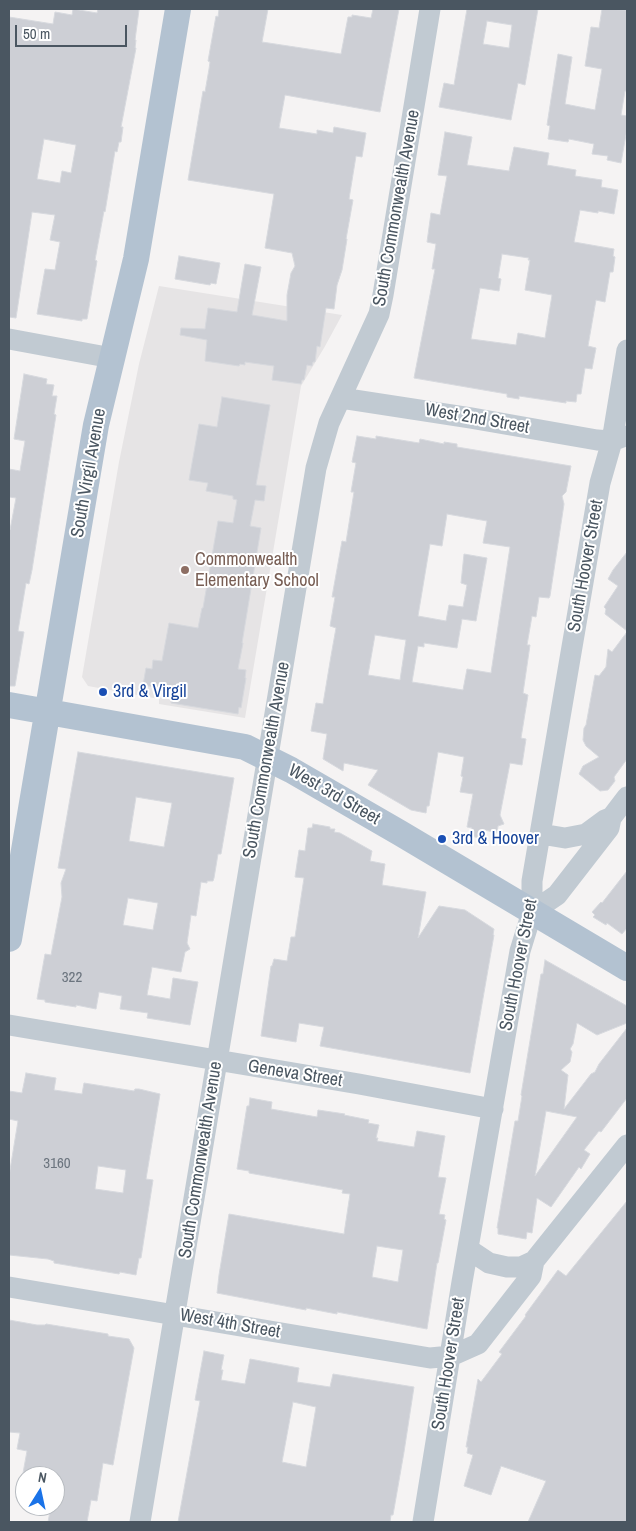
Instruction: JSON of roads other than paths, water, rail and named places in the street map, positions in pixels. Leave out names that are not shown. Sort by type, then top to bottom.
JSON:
[{"type":"main road","name":"South Virgil Avenue","points":[[9,939],[96,425],[136,259],[178,9]]},
{"type":"main road","name":"West 3rd Street","points":[[9,706],[245,747],[267,757],[472,875],[627,968]]},
{"type":"street","name":"South Commonwealth Avenue","points":[[140,1522],[316,468],[329,423],[379,314],[430,9]]},
{"type":"street","points":[[9,339],[112,358]]},
{"type":"street","name":"South Hoover Street","points":[[424,1522],[468,1249],[520,951],[532,912],[532,881],[600,483],[620,438],[627,350]]},
{"type":"street","name":"West 2nd Street","points":[[341,398],[583,438],[620,438]]},
{"type":"street","points":[[532,912],[558,896],[610,828],[611,818],[627,797]]},
{"type":"street","points":[[541,834],[565,838],[586,834],[605,820],[611,818]]},
{"type":"street","name":"Geneva Street","points":[[9,1025],[493,1108]]},
{"type":"street","points":[[451,1356],[478,1344],[530,1276],[534,1261],[627,1145]]},
{"type":"street","points":[[468,1249],[489,1263],[507,1267],[521,1267],[534,1261]]},
{"type":"street","name":"West 4th Street","points":[[9,1287],[430,1358],[451,1356]]},
{"type":"place","name":"Commonwealth Elementary School","points":[[185,570]]},
{"type":"place","name":"3rd & Virgil","points":[[103,692]]},
{"type":"place","name":"3rd & Hoover","points":[[442,839]]}]
